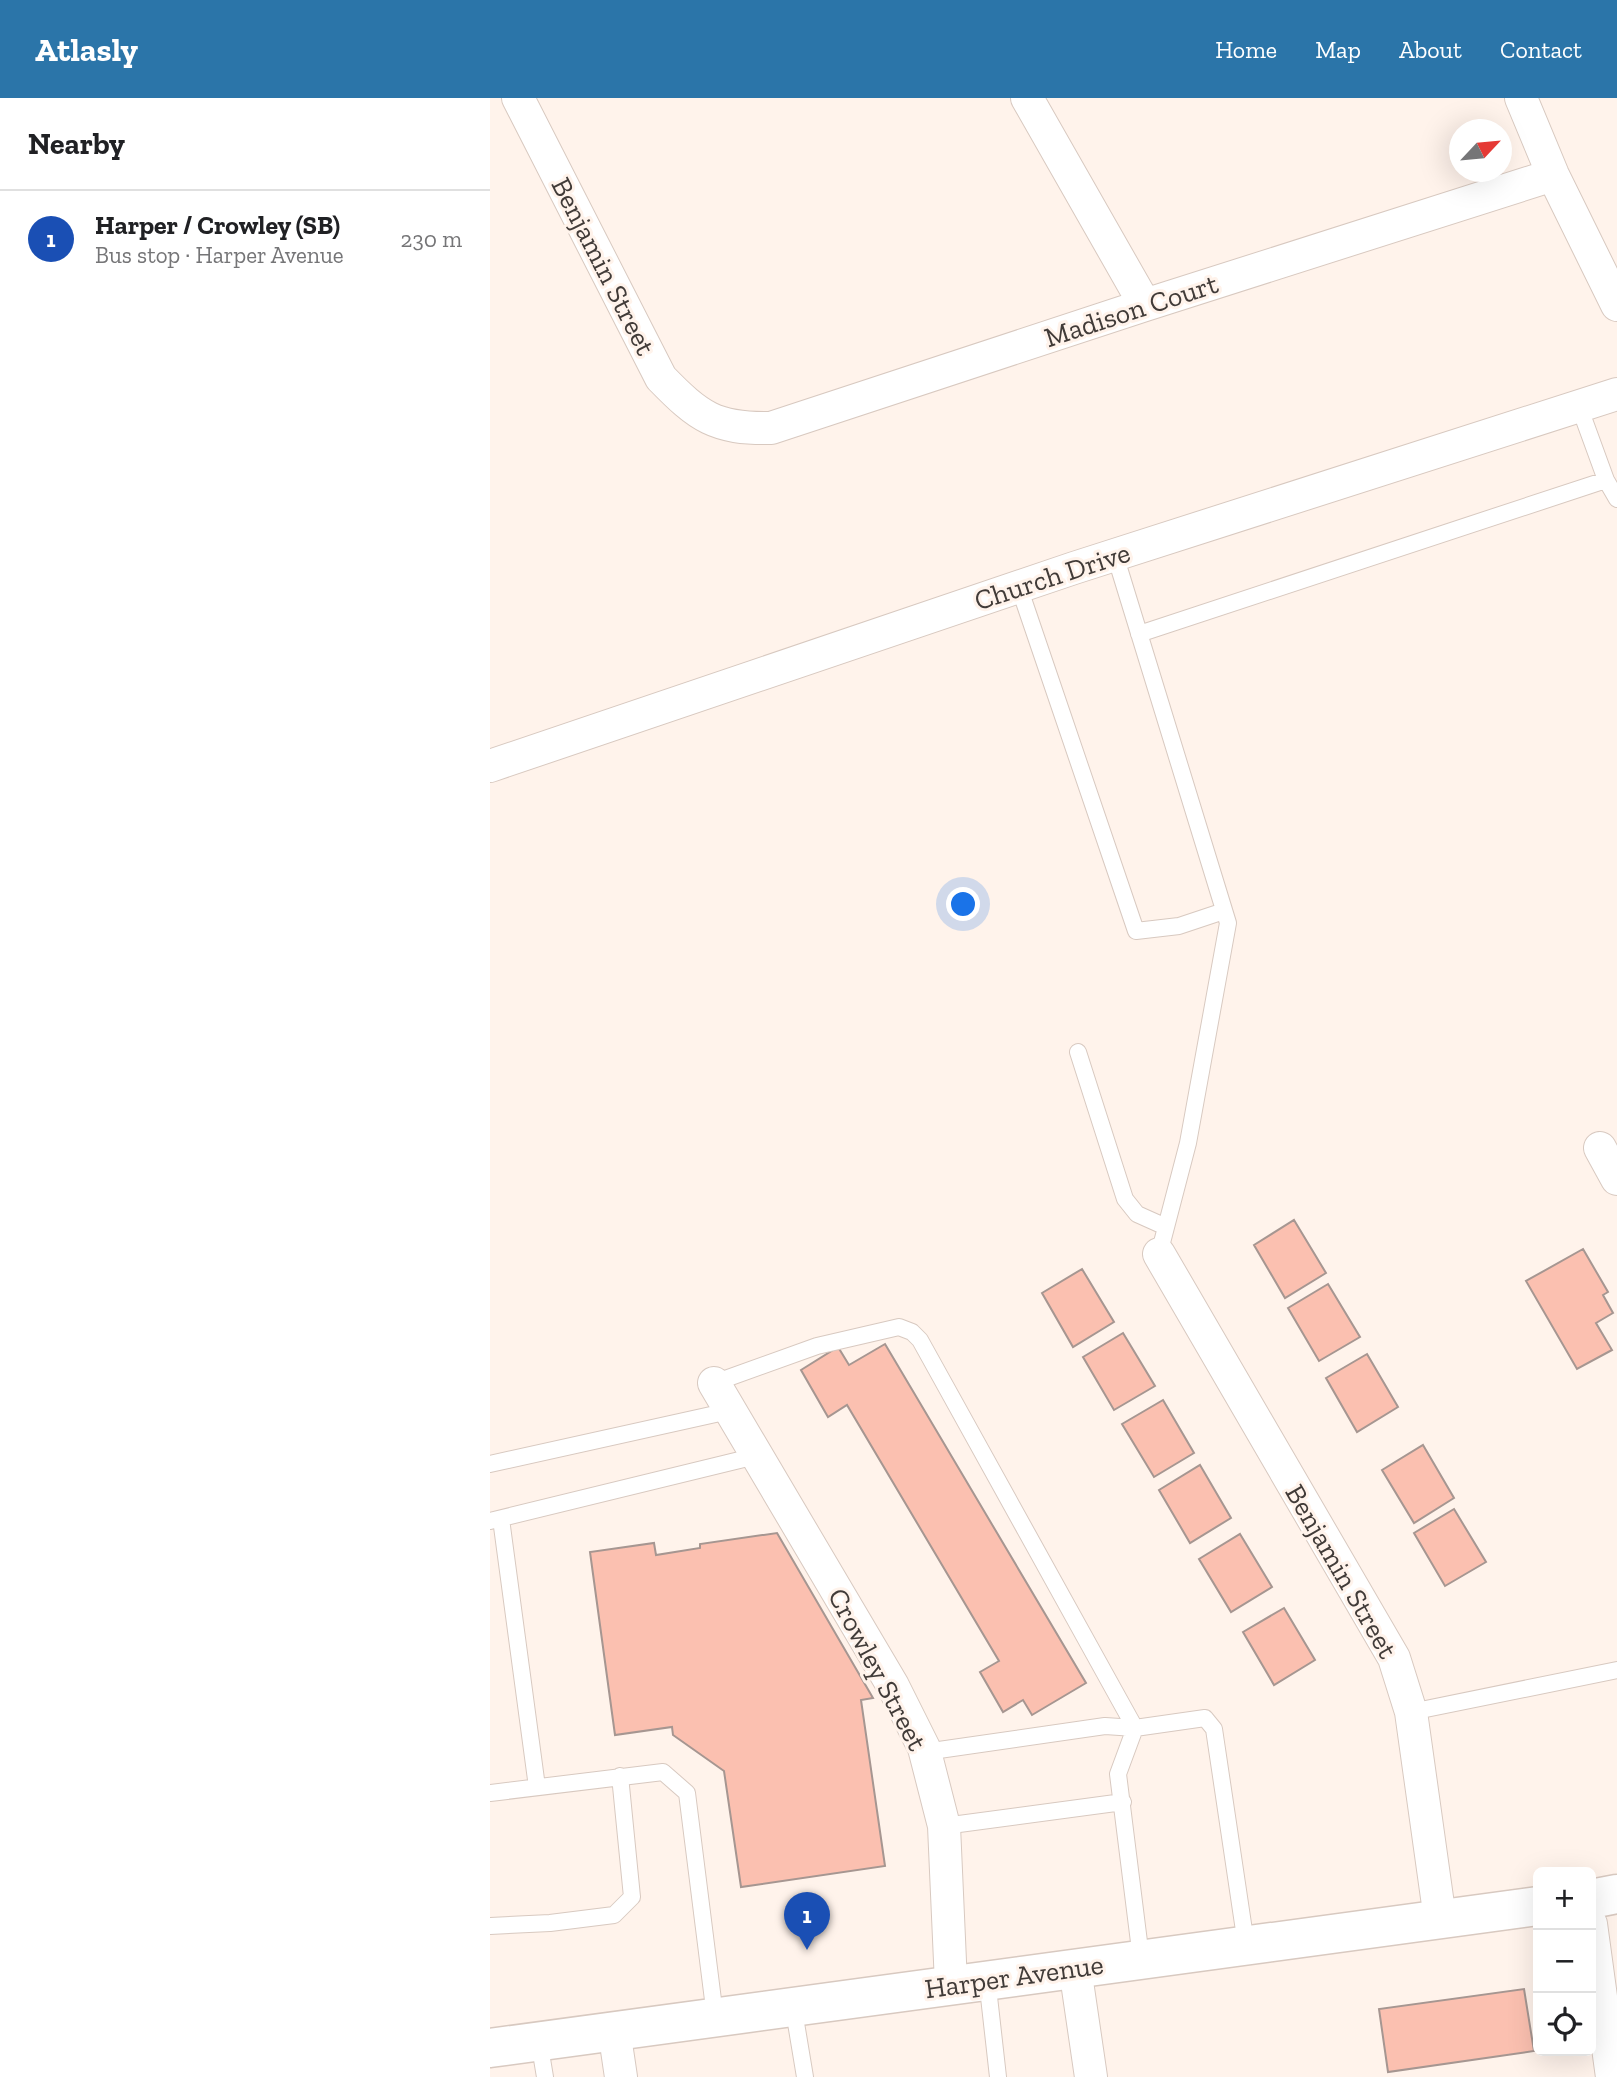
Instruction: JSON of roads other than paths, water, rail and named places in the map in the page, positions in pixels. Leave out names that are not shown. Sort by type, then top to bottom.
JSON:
[{"type":"main road","points":[[1596,1898],[1617,1894]]},
{"type":"main road","name":"Harper Avenue","points":[[490,2048],[542,2059],[614,2030],[1533,1907]]},
{"type":"street","name":"Benjamin Street","points":[[518,98],[661,378],[685,403],[708,419]]},
{"type":"street","points":[[1027,98],[1145,305]]},
{"type":"street","points":[[1521,98],[1553,174],[1617,305]]},
{"type":"street","name":"Madison Court","points":[[708,419],[742,428],[771,428],[1553,174]]},
{"type":"street","name":"Church Drive","points":[[490,766],[1115,555],[1617,394]]},
{"type":"street","points":[[1600,1148],[1617,1179]]},
{"type":"street","name":"Benjamin Street","points":[[1163,1241],[1394,1658],[1411,1712],[1440,1919]]},
{"type":"street","name":"Crowley Street","points":[[714,1383],[893,1686],[925,1752],[944,1826],[969,1981]]},
{"type":"street","points":[[1592,1930],[1612,2077]]},
{"type":"street","points":[[1074,1968],[1091,2077]]},
{"type":"street","points":[[614,2030],[621,2077]]},
{"type":"lane","points":[[1579,406],[1605,480],[1617,499]]},
{"type":"lane","points":[[1139,634],[1605,480]]},
{"type":"lane","points":[[1115,555],[1228,923],[1188,1143],[1163,1241]]},
{"type":"lane","points":[[1019,587],[1136,931],[1180,926],[1224,911]]},
{"type":"lane","points":[[1078,1052],[1125,1199],[1163,1241]]},
{"type":"lane","points":[[714,1383],[817,1346],[900,1327],[912,1332],[920,1340],[1135,1728],[1118,1774],[1141,1958]]},
{"type":"lane","points":[[490,1464],[729,1411]]},
{"type":"lane","points":[[537,1787],[496,1520],[756,1456]]},
{"type":"lane","points":[[1411,1712],[1617,1670]]},
{"type":"lane","points":[[925,1752],[1105,1726],[1135,1728],[1205,1718],[1214,1730],[1245,1944]]},
{"type":"lane","points":[[490,1793],[663,1772],[687,1793],[715,2016]]},
{"type":"lane","points":[[490,1926],[550,1923],[614,1915],[632,1897],[620,1776]]},
{"type":"lane","points":[[944,1826],[1123,1802]]},
{"type":"lane","points":[[969,1981],[999,2077]]},
{"type":"lane","points":[[793,2005],[805,2077]]},
{"type":"place","name":"Harper / Crowley (SB)","points":[[807,1950]]}]
